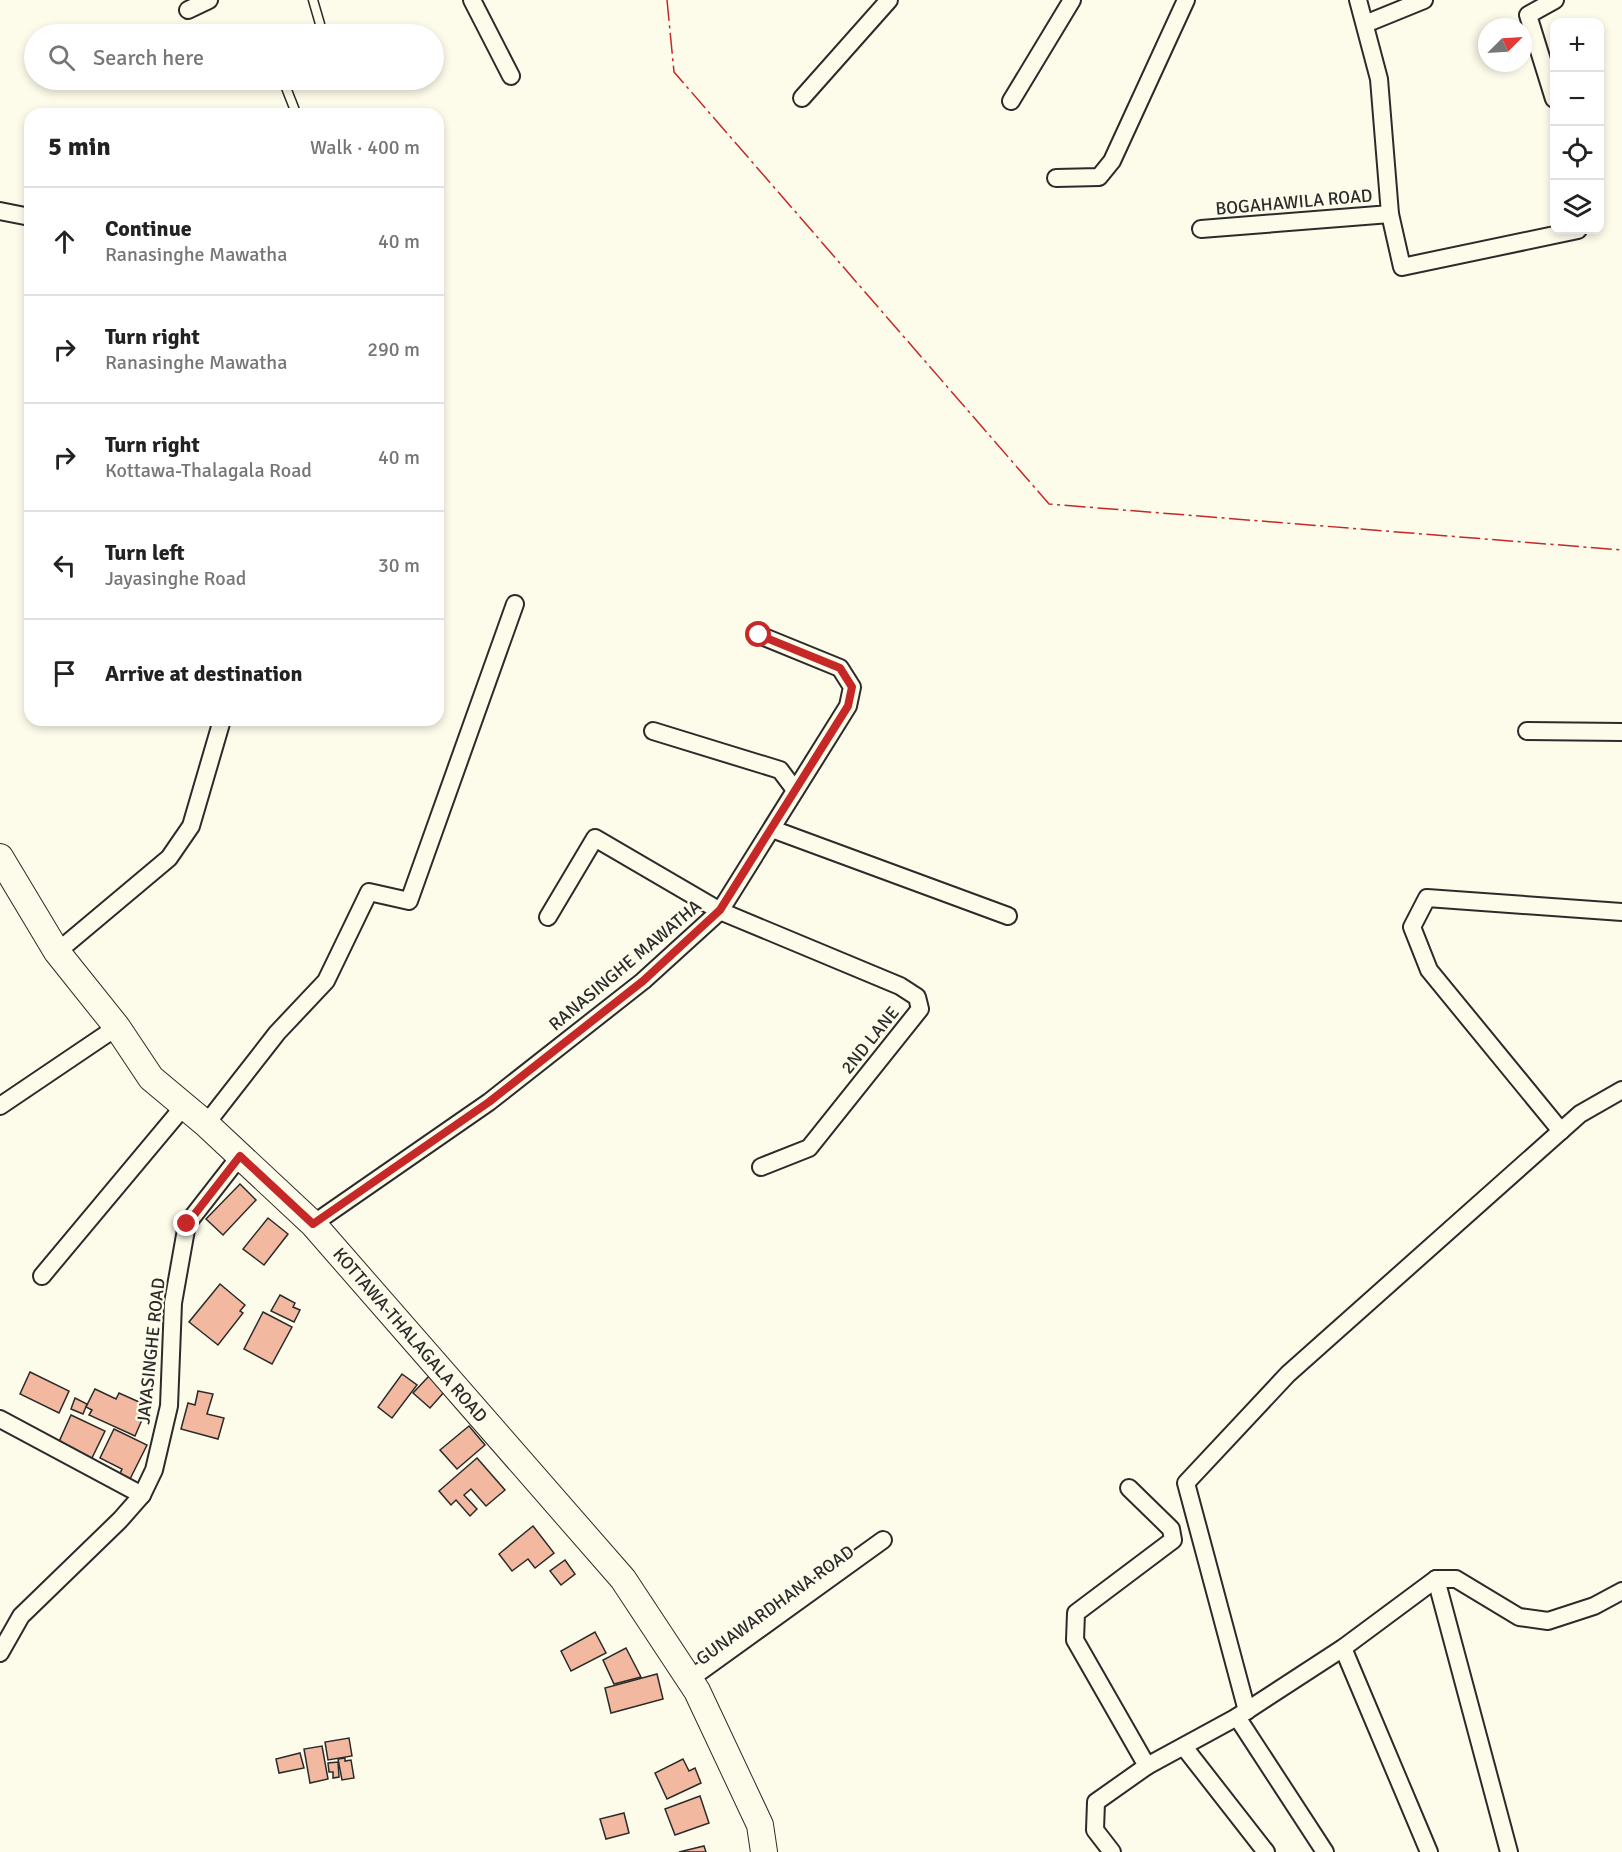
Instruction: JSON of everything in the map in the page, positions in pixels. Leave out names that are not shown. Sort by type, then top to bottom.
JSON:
[{"type":"main road","name":"KOTTAWA-THALAGALA ROAD","points":[[0,856],[57,952],[117,1027],[151,1078],[206,1124],[313,1224],[623,1579],[692,1683],[760,1825],[764,1852]]},
{"type":"street","points":[[188,10],[209,0]]},
{"type":"street","points":[[472,0],[511,76]]},
{"type":"street","points":[[802,98],[889,0]]},
{"type":"street","points":[[1011,101],[1072,0]]},
{"type":"street","points":[[1056,178],[1099,177],[1112,161],[1186,0]]},
{"type":"street","name":"BOGAHAWILA ROAD","points":[[1201,229],[1390,214],[1379,79],[1358,0]]},
{"type":"street","points":[[1365,24],[1424,0]]},
{"type":"street","points":[[1550,86],[1525,7],[1556,0]]},
{"type":"street","points":[[0,211],[24,216]]},
{"type":"street","points":[[1390,214],[1402,267],[1559,234]]},
{"type":"street","points":[[206,1124],[277,1033],[326,981],[369,892],[409,902],[515,604]]},
{"type":"street","name":"RANASINGHE MAWATHA","points":[[313,1224],[489,1102],[643,981],[720,910],[848,706],[852,687],[840,668],[759,635]]},
{"type":"street","points":[[57,952],[169,858],[191,826],[220,726]]},
{"type":"street","points":[[653,731],[780,770],[795,790]]},
{"type":"street","points":[[1527,731],[1622,732]]},
{"type":"street","points":[[772,829],[1008,916]]},
{"type":"street","points":[[548,917],[595,838],[720,910]]},
{"type":"street","points":[[1561,1131],[1429,970],[1412,927],[1427,898],[1622,912]]},
{"type":"street","name":"2ND LANE","points":[[720,910],[900,986],[917,997],[920,1009],[809,1148],[761,1167]]},
{"type":"street","points":[[0,1106],[117,1027]]},
{"type":"street","points":[[1325,1852],[1242,1714],[1186,1483],[1288,1374],[1580,1114],[1622,1090]]},
{"type":"street","points":[[42,1276],[184,1106]]},
{"type":"street","name":"JAYASINGHE ROAD","points":[[0,1653],[21,1616],[120,1520],[142,1495],[154,1470],[169,1406],[173,1303],[187,1224],[240,1156]]},
{"type":"street","points":[[0,1419],[142,1495]]},
{"type":"street","points":[[1129,1488],[1171,1529],[1173,1540],[1076,1613],[1075,1640],[1147,1766]]},
{"type":"street","points":[[692,1683],[880,1547]]},
{"type":"street","points":[[1112,1852],[1095,1830],[1096,1802],[1147,1766],[1242,1714],[1343,1648],[1436,1580],[1455,1579],[1520,1617],[1548,1621],[1594,1606],[1622,1591]]},
{"type":"street","points":[[1436,1580],[1509,1852]]},
{"type":"street","points":[[1343,1648],[1429,1852]]},
{"type":"street","points":[[1184,1747],[1266,1852]]},
{"type":"lane","points":[[313,0],[320,24]]},
{"type":"lane","points":[[287,90],[294,108]]},
{"type":"building","points":[[240,1184],[256,1200],[223,1235],[206,1219]]},
{"type":"building","points":[[268,1218],[288,1234],[264,1265],[243,1249]]},
{"type":"building","points":[[220,1284],[245,1305],[240,1311],[243,1313],[218,1345],[189,1322]]},
{"type":"building","points":[[280,1295],[295,1303],[293,1307],[300,1310],[294,1322],[271,1311]]},
{"type":"building","points":[[263,1312],[292,1327],[272,1364],[244,1349]]},
{"type":"building","points":[[30,1372],[69,1391],[59,1413],[20,1394]]},
{"type":"building","points":[[402,1374],[417,1385],[392,1418],[378,1407]]},
{"type":"building","points":[[429,1376],[445,1391],[430,1408],[413,1393]]},
{"type":"building","points":[[95,1389],[116,1399],[119,1393],[148,1406],[135,1436],[89,1415],[92,1410],[86,1407]]},
{"type":"building","points":[[198,1391],[213,1394],[207,1414],[224,1418],[218,1439],[181,1429],[188,1403],[195,1405]]},
{"type":"building","points":[[75,1398],[87,1404],[83,1414],[71,1409]]},
{"type":"building","points":[[71,1415],[105,1431],[91,1460],[58,1444]]},
{"type":"building","points":[[469,1426],[485,1445],[457,1469],[440,1450]]},
{"type":"building","points":[[114,1429],[147,1445],[129,1481],[119,1476],[122,1469],[100,1458]]},
{"type":"building","points":[[477,1458],[505,1490],[486,1506],[471,1489],[464,1495],[477,1509],[470,1516],[456,1500],[451,1505],[439,1491]]},
{"type":"building","points":[[533,1526],[554,1553],[535,1568],[528,1559],[512,1571],[499,1554]]},
{"type":"building","points":[[565,1560],[575,1574],[561,1585],[550,1571]]},
{"type":"building","points":[[595,1632],[606,1653],[571,1671],[561,1651]]},
{"type":"building","points":[[626,1648],[641,1677],[614,1684],[603,1660]]},
{"type":"building","points":[[657,1674],[663,1699],[611,1713],[605,1688]]},
{"type":"building","points":[[349,1738],[352,1756],[328,1760],[325,1742]]},
{"type":"building","points":[[322,1746],[328,1779],[310,1783],[304,1749]]},
{"type":"building","points":[[300,1753],[304,1768],[279,1773],[276,1759]]},
{"type":"building","points":[[345,1758],[345,1761],[351,1760],[354,1778],[342,1780],[338,1759]]},
{"type":"building","points":[[683,1759],[689,1771],[695,1768],[701,1783],[667,1799],[655,1773]]},
{"type":"building","points":[[338,1762],[339,1777],[333,1778],[333,1772],[329,1772],[328,1763]]},
{"type":"building","points":[[700,1796],[709,1823],[675,1835],[665,1809]]},
{"type":"building","points":[[624,1813],[629,1833],[606,1839],[600,1819]]},
{"type":"building","points":[[704,1846],[706,1852],[679,1852]]},
{"type":"power","points":[[667,0],[674,72],[1049,504],[1622,550]]},
{"type":"route","points":[[187,1224],[240,1156],[313,1224],[489,1102],[643,981],[720,910],[848,706],[852,687],[840,668],[759,635]]}]
